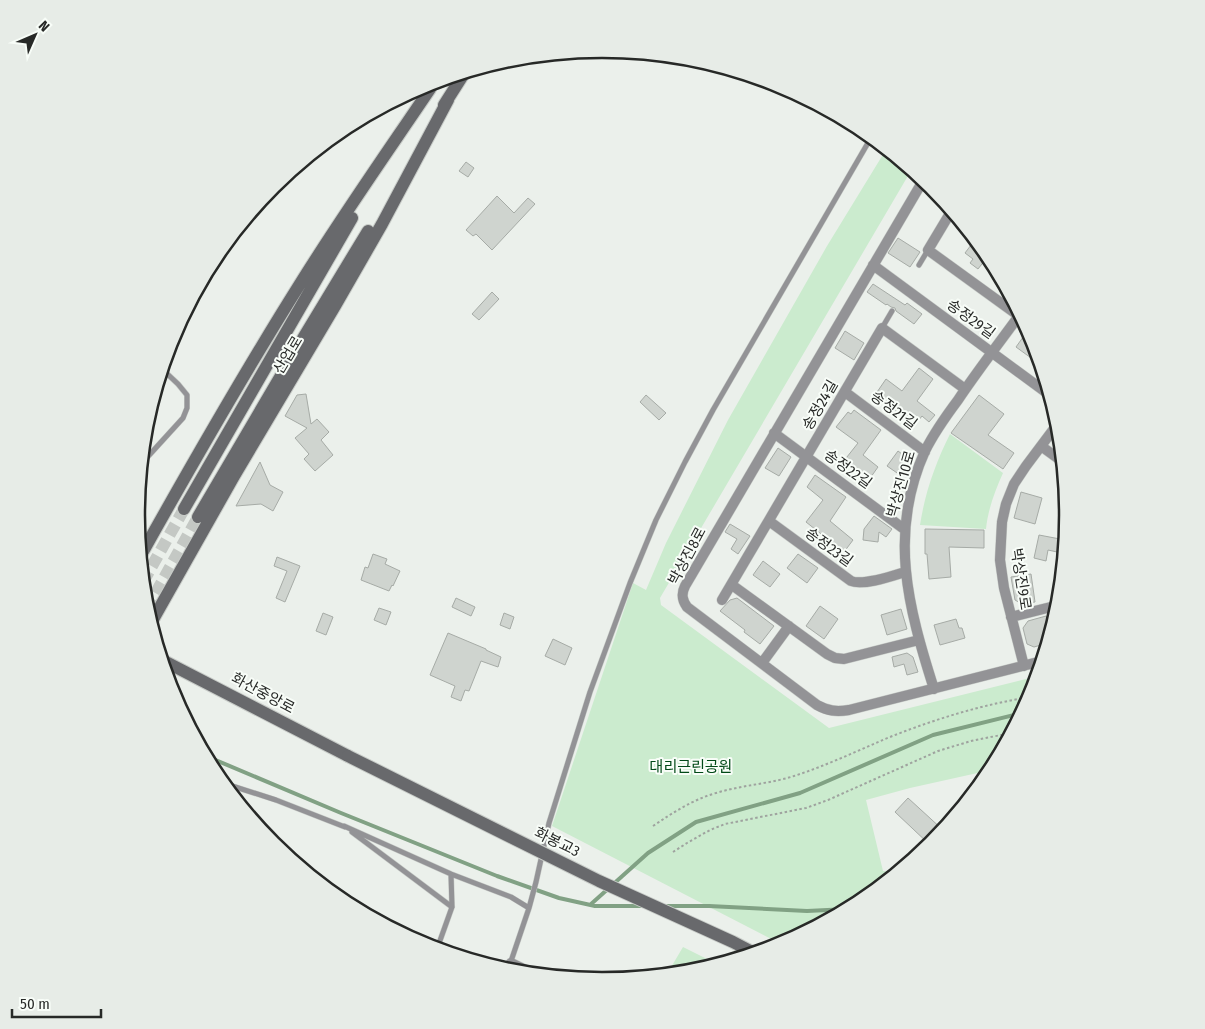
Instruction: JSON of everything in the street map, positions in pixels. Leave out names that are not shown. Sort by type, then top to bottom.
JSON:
[{"type":"main road","name":"산업로","points":[[198,517],[299,345],[460,81]]},
{"type":"main road","name":"산업로","points":[[184,509],[357,210],[428,92]]},
{"type":"main road","name":"산업로","points":[[146,546],[203,445],[300,284],[427,93]]},
{"type":"main road","name":"산업로","points":[[156,614],[234,476],[335,306],[448,100]]},
{"type":"main road","name":"화산중앙로","points":[[171,665],[348,756]]},
{"type":"main road","name":"화봉교3","points":[[348,756],[599,881],[745,948]]},
{"type":"street","name":"박상진8로","points":[[920,186],[682,592],[684,602],[687,607],[818,705],[833,712],[849,710],[1034,663]]},
{"type":"street","points":[[948,216],[928,250],[1010,308]]},
{"type":"street","name":"송정29길","points":[[873,266],[1042,389]]},
{"type":"street","name":"박상진10로","points":[[934,688],[919,640],[905,572],[904,529],[911,493],[925,452],[934,434],[1016,321]]},
{"type":"street","points":[[882,328],[965,389]]},
{"type":"street","name":"송정24길","points":[[722,600],[882,328]]},
{"type":"street","name":"송정21길","points":[[845,392],[925,452]]},
{"type":"street","name":"박상진9로","points":[[1024,666],[1011,617],[1000,560],[1002,522],[1006,504],[1014,484],[1052,431]]},
{"type":"street","name":"송정22길","points":[[774,433],[904,529]]},
{"type":"street","points":[[1041,446],[1056,457]]},
{"type":"street","name":"송정23길","points":[[769,521],[855,583],[905,572]]},
{"type":"street","points":[[732,585],[835,658],[844,659],[919,640]]},
{"type":"street","points":[[1011,617],[1050,607]]},
{"type":"street","points":[[762,663],[788,626]]},
{"type":"lane","points":[[511,963],[532,897],[549,823],[590,692],[630,583],[656,520],[713,410],[868,143]]},
{"type":"lane","points":[[919,265],[928,250]]},
{"type":"lane","points":[[882,328],[892,311]]},
{"type":"lane","points":[[149,455],[182,418],[187,408],[187,395],[168,374]]},
{"type":"lane","points":[[236,787],[344,826],[451,874],[511,897],[529,908]]},
{"type":"lane","points":[[344,826],[452,907]]},
{"type":"lane","points":[[441,941],[452,907],[451,874]]},
{"type":"path","points":[[653,826],[678,809],[711,794],[792,777],[934,721],[973,709],[1021,699]]},
{"type":"path","points":[[673,852],[710,830],[725,824],[806,808],[938,751],[971,741],[1002,735]]},
{"type":"green space","name":"대리근린공원","points":[[883,154],[908,175],[660,598],[661,605],[829,728],[1029,678],[1012,717],[979,773],[866,800],[883,871],[888,871],[831,910],[771,939],[552,826],[633,583],[646,590],[666,543],[728,420],[827,246]]},
{"type":"green space","points":[[950,434],[1003,473],[992,500],[986,529],[920,525],[931,479]]},
{"type":"green space","points":[[683,947],[708,959],[692,963],[671,966]]},
{"type":"building","points":[[466,162],[474,168],[468,177],[459,171]]},
{"type":"building","points":[[497,196],[514,213],[528,198],[535,204],[492,250],[476,234],[473,236],[466,230]]},
{"type":"building","points":[[898,238],[920,252],[910,267],[888,253]]},
{"type":"building","points":[[971,245],[983,263],[978,269],[970,263],[973,259],[965,253]]},
{"type":"building","points":[[873,284],[905,305],[907,303],[922,314],[914,324],[896,311],[895,308],[886,305],[867,292]]},
{"type":"building","points":[[492,292],[499,299],[479,320],[472,314]]},
{"type":"building","points":[[845,331],[864,343],[854,360],[835,348]]},
{"type":"building","points":[[1023,337],[1032,358],[1016,347]]},
{"type":"building","points":[[919,368],[933,379],[917,401],[935,415],[929,422],[922,416],[915,425],[875,395],[886,379],[902,391]]},
{"type":"building","points":[[306,394],[311,424],[317,419],[329,432],[321,440],[333,455],[315,471],[304,459],[309,454],[295,438],[307,428],[285,416],[297,395]]},
{"type":"building","points":[[646,395],[666,413],[659,420],[640,402]]},
{"type":"building","points":[[979,395],[1004,414],[988,435],[1014,453],[1003,469],[951,433]]},
{"type":"building","points":[[854,410],[881,430],[863,455],[878,467],[868,481],[843,462],[858,443],[836,427],[848,412],[851,414]]},
{"type":"building","points":[[778,448],[791,457],[779,476],[765,468]]},
{"type":"building","points":[[905,450],[912,456],[908,462],[911,464],[900,475],[887,466],[898,451],[902,454]]},
{"type":"building","points":[[260,462],[270,485],[283,492],[273,511],[261,504],[236,506]]},
{"type":"building","points":[[815,475],[846,497],[830,521],[853,540],[844,552],[806,522],[823,500],[807,487]]},
{"type":"building","points":[[1021,492],[1042,498],[1035,524],[1014,518]]},
{"type":"building","points":[[874,516],[892,529],[886,537],[879,532],[878,542],[863,540],[864,529]]},
{"type":"building","points":[[730,524],[750,536],[738,554],[731,549],[737,539],[725,532]]},
{"type":"building","points":[[925,529],[984,530],[984,548],[949,547],[951,577],[929,579],[927,554],[925,554]]},
{"type":"building","points":[[1039,535],[1059,539],[1057,552],[1048,550],[1046,561],[1034,558]]},
{"type":"building","points":[[373,554],[387,559],[385,564],[400,571],[389,591],[361,580],[365,567],[368,568]]},
{"type":"building","points":[[798,554],[818,568],[807,583],[787,568]]},
{"type":"building","points":[[277,557],[300,566],[285,602],[276,598],[287,571],[274,566]]},
{"type":"building","points":[[763,561],[780,574],[770,587],[753,575]]},
{"type":"building","points":[[1031,574],[1035,602],[1022,604],[1015,600],[1011,577]]},
{"type":"building","points":[[456,598],[475,607],[471,616],[452,607]]},
{"type":"building","points":[[737,598],[774,626],[760,644],[720,611],[730,600]]},
{"type":"building","points":[[820,606],[838,619],[824,639],[806,626]]},
{"type":"building","points":[[379,608],[391,612],[386,625],[374,620]]},
{"type":"building","points":[[901,609],[907,629],[887,635],[881,615]]},
{"type":"building","points":[[323,613],[333,617],[326,635],[316,631]]},
{"type":"building","points":[[504,613],[514,617],[510,629],[500,625]]},
{"type":"building","points":[[1046,616],[1047,620],[1040,645],[1034,647],[1027,644],[1023,628],[1028,621]]},
{"type":"building","points":[[956,619],[959,628],[962,628],[965,638],[940,645],[934,625]]},
{"type":"building","points":[[448,633],[501,657],[498,667],[481,661],[469,691],[465,690],[461,701],[451,697],[455,686],[430,675]]},
{"type":"building","points":[[553,639],[572,648],[565,665],[545,656]]},
{"type":"building","points":[[907,653],[913,657],[918,672],[907,675],[904,664],[894,667],[892,657]]},
{"type":"building","points":[[908,798],[938,825],[924,840],[895,812]]},
{"type":"waterway","points":[[590,905],[648,853],[696,822],[800,793],[933,735],[1013,715]]},
{"type":"waterway","points":[[219,761],[497,876],[559,898],[595,906],[643,906]]},
{"type":"waterway","points":[[665,906],[709,906],[807,911],[831,910]]},
{"type":"tunnel","points":[[149,572],[184,509]]},
{"type":"tunnel","points":[[153,598],[198,517]]}]
